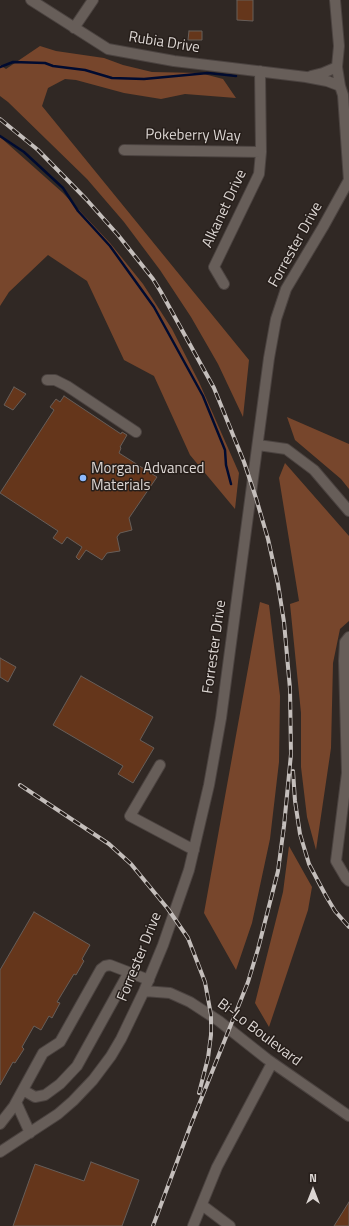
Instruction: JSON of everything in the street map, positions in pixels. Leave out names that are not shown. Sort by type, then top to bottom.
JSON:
[{"type":"street","name":"Rubia Drive","points":[[31,0],[108,49],[174,61],[306,77],[327,81],[341,90]]},
{"type":"street","points":[[74,28],[93,0]]},
{"type":"street","name":"Forrester Drive","points":[[0,1152],[58,1114],[93,1080],[111,1056],[121,1039],[149,980],[189,870],[210,785],[221,718],[273,333],[286,289],[349,180],[341,90],[337,67],[339,46],[335,0]]},
{"type":"street","name":"Forrester Drive","points":[[339,46],[343,58],[345,85],[341,90]]},
{"type":"street","name":"Rubia Drive","points":[[306,77],[323,73],[337,67]]},
{"type":"street","name":"Alkanet Drive","points":[[224,284],[214,267],[259,174],[262,152],[260,71]]},
{"type":"street","name":"Pokeberry Way","points":[[124,150],[262,152]]},
{"type":"street","points":[[47,380],[55,380],[68,386],[136,432]]},
{"type":"street","points":[[258,445],[286,449],[314,470],[349,511]]},
{"type":"street","points":[[349,637],[345,642],[344,661],[348,772],[336,861],[349,881]]},
{"type":"street","points":[[160,765],[130,816],[194,850]]},
{"type":"street","points":[[0,1124],[16,1102],[43,1053],[60,1042],[101,969],[110,965],[149,980]]},
{"type":"street","points":[[23,1090],[35,1096],[45,1095],[60,1084],[77,1066],[129,972]]},
{"type":"street","name":"Bi-Lo Boulevard","points":[[144,991],[170,993],[190,1002],[219,1021],[272,1063],[349,1116]]},
{"type":"street","points":[[193,1226],[217,1167],[260,1083],[272,1063]]},
{"type":"street","points":[[16,1102],[30,1133]]},
{"type":"street","points":[[202,1205],[230,1226]]},
{"type":"shaded area","points":[[40,46],[56,51],[104,58],[123,65],[152,72],[200,73],[223,79],[236,98],[185,94],[161,99],[124,93],[76,80],[65,79],[48,88],[42,106],[249,360],[243,417],[218,364],[191,317],[160,270],[124,222],[87,179],[0,96],[0,65],[6,69]]},
{"type":"shaded area","points":[[0,137],[63,193],[110,243],[143,284],[172,329],[199,382],[239,473],[235,509],[190,455],[154,376],[124,360],[87,281],[48,255],[9,292],[0,306]]},
{"type":"shaded area","points":[[287,417],[349,444],[349,489],[341,479],[295,440]]},
{"type":"shaded area","points":[[285,463],[349,536],[349,621],[340,629],[333,663],[331,748],[316,850],[307,817],[301,767],[301,713],[290,604],[299,601],[279,478]]},
{"type":"shaded area","points":[[260,602],[269,605],[280,696],[279,762],[270,839],[252,923],[236,970],[204,913]]},
{"type":"shaded area","points":[[289,846],[312,887],[308,910],[269,1027],[255,1003],[283,892]]},
{"type":"building","points":[[237,0],[253,0],[253,21],[237,20]]},
{"type":"building","points":[[189,31],[202,31],[202,40],[188,40]]},
{"type":"building","points":[[14,387],[26,394],[13,410],[4,405]]},
{"type":"building","name":"Morgan Advanced Materials","points":[[64,396],[121,434],[122,432],[127,435],[120,447],[119,453],[157,477],[129,518],[132,530],[120,533],[117,537],[120,551],[107,553],[102,560],[86,550],[79,560],[76,557],[82,547],[67,537],[62,544],[53,538],[58,531],[0,493],[54,410],[50,407],[56,399],[60,402]]},
{"type":"building","points":[[0,658],[16,667],[8,682],[0,677]]},
{"type":"building","points":[[81,676],[153,717],[140,740],[154,748],[133,783],[118,774],[123,766],[53,725]]},
{"type":"building","points":[[34,912],[90,945],[82,959],[84,961],[76,975],[74,974],[57,1002],[60,1003],[52,1018],[49,1016],[41,1030],[34,1026],[22,1047],[24,1049],[15,1063],[13,1062],[0,1085],[0,970]]},
{"type":"building","points":[[91,1162],[139,1180],[122,1226],[13,1226],[35,1164],[84,1181]]},
{"type":"building","points":[[349,1202],[349,1226],[334,1226]]},
{"type":"waterway","points":[[0,67],[13,62],[45,63],[53,66],[85,70],[112,78],[144,79],[208,73],[236,76]]},
{"type":"waterway","points":[[0,136],[24,152],[63,188],[78,211],[110,246],[154,307],[203,396],[225,450],[226,465],[231,484]]},
{"type":"railway","points":[[0,119],[38,150],[86,199],[118,235],[153,279],[161,292],[214,388],[244,462],[268,539],[278,584],[284,622],[290,689],[291,754],[278,871],[248,982],[190,1127],[153,1226]]},
{"type":"railway","points":[[293,771],[295,801],[300,834],[309,864],[335,911],[349,927]]},
{"type":"railway","points":[[20,785],[109,844],[131,864],[168,909],[188,938],[205,982],[211,1015],[211,1035],[208,1058],[199,1093]]},
{"type":"place","name":"Morgan Advanced Materials","points":[[83,478]]}]
